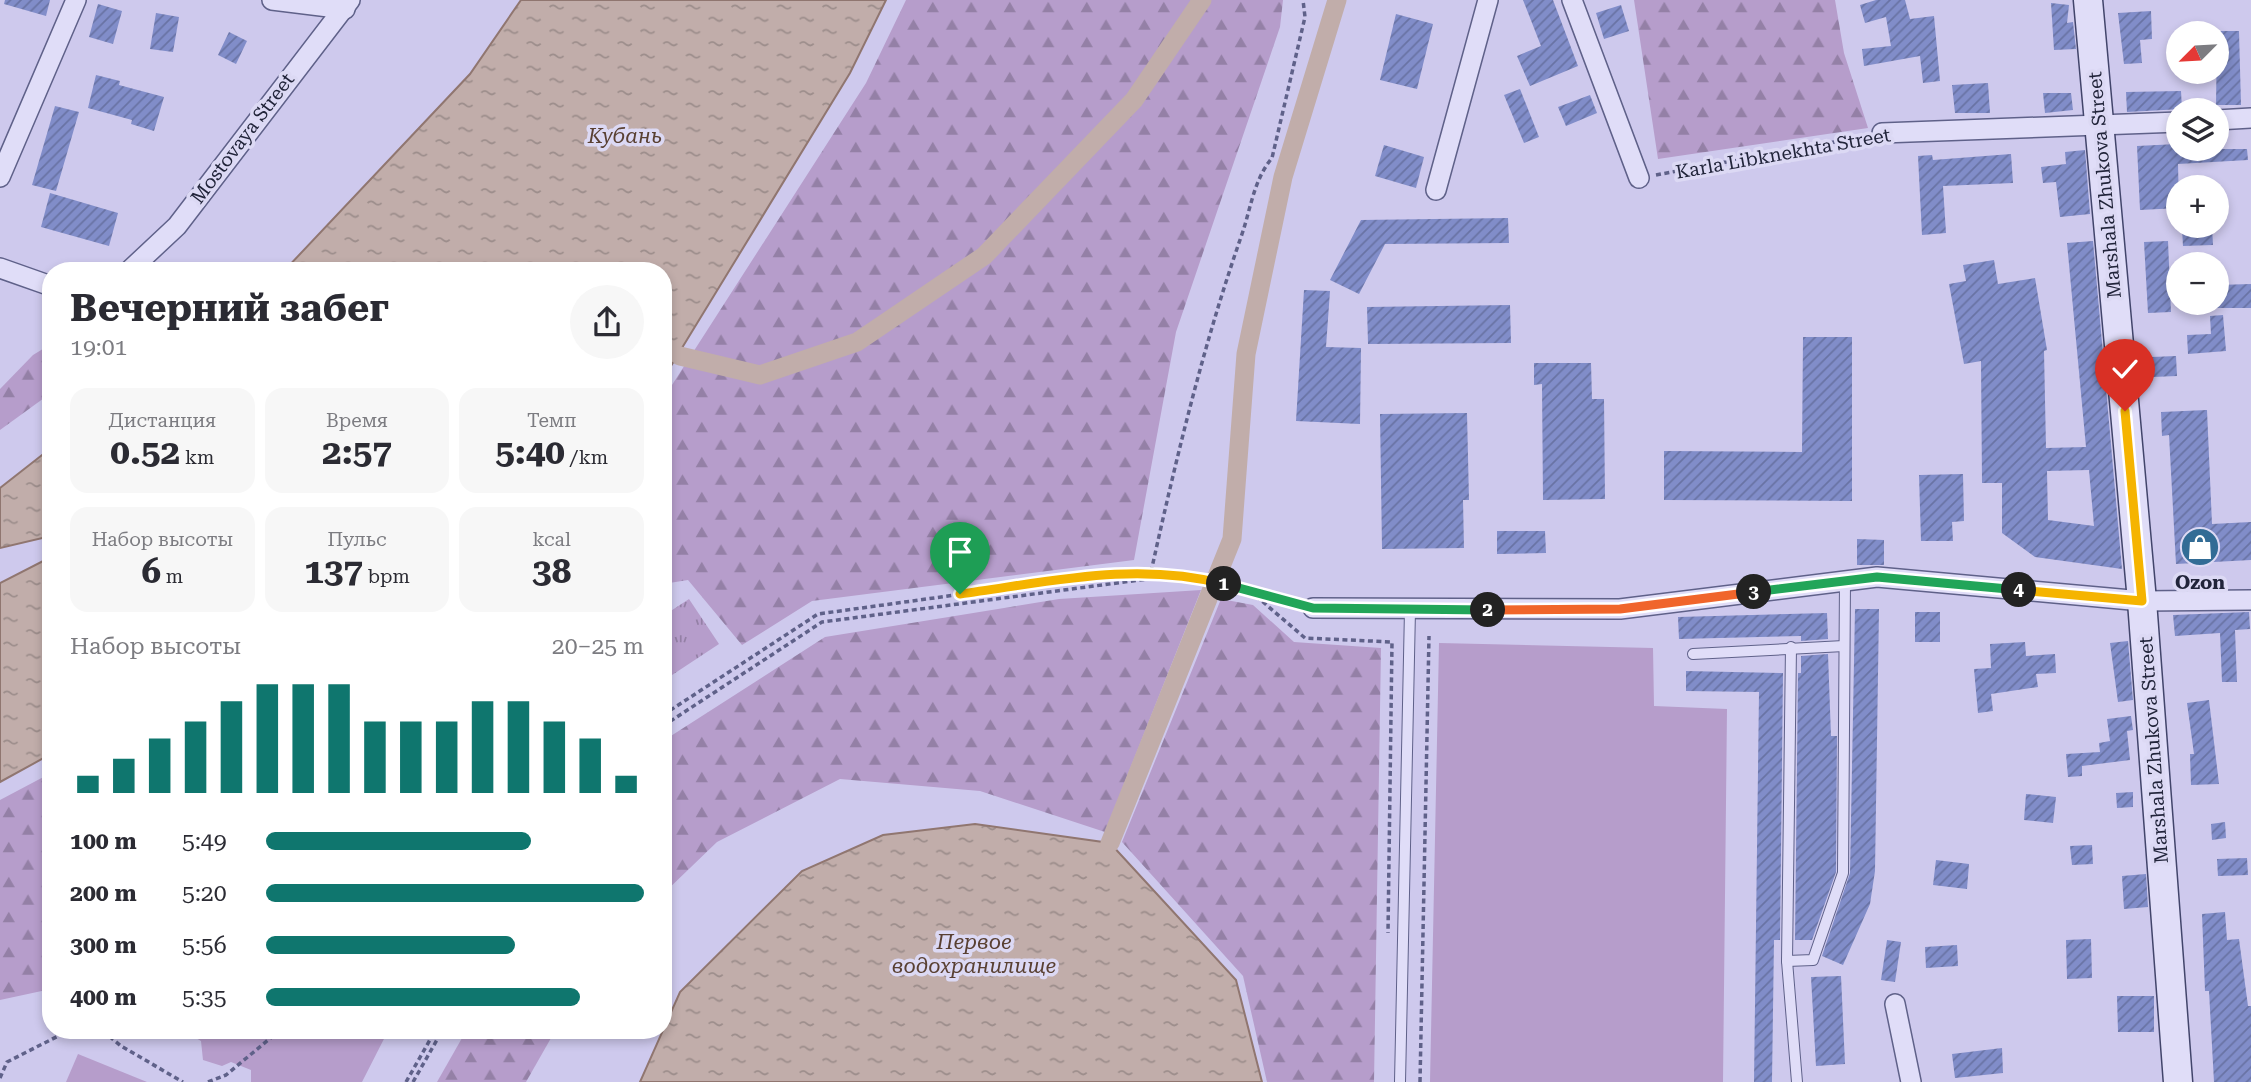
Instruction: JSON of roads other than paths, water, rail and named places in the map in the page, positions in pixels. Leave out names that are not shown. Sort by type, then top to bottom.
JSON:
[{"type":"main road","name":"Marshala Zhukova Street","points":[[2088,0],[2142,601],[2178,1082]]},
{"type":"street","points":[[0,177],[5,150],[76,0]]},
{"type":"street","points":[[272,0],[347,4]]},
{"type":"street","points":[[1436,190],[1488,0]]},
{"type":"street","points":[[1572,0],[1639,178]]},
{"type":"street","name":"Mostovaya Street","points":[[139,262],[177,226],[347,4]]},
{"type":"street","points":[[2229,119],[2251,118]]},
{"type":"street","name":"Karla Libknekhta Street","points":[[1882,133],[2166,122]]},
{"type":"street","points":[[0,268],[42,283]]},
{"type":"street","points":[[1313,608],[1620,609],[1877,577],[2142,601],[2251,600]]},
{"type":"street","points":[[1895,1004],[1911,1082]]},
{"type":"lane","points":[[1787,961],[1813,960],[1843,873],[1845,581]]},
{"type":"lane","points":[[1400,1082],[1409,610]]},
{"type":"lane","points":[[1693,654],[1844,646]]},
{"type":"lane","points":[[1791,647],[1787,961],[1797,1082]]},
{"type":"water","name":"Кубань","points":[[521,0],[886,0],[850,73],[672,364],[672,262],[292,262],[470,74]]},
{"type":"water","points":[[42,455],[42,538],[0,548],[0,488]]},
{"type":"water","points":[[42,562],[42,759],[0,782],[0,583]]},
{"type":"water","name":"Первое водохранилище","points":[[975,824],[1110,843],[1236,980],[1262,1082],[640,1082],[659,1039],[672,1039],[672,1010],[680,992],[802,871],[883,835]]},
{"type":"waterway","points":[[680,356],[760,375],[857,342],[984,256],[1134,100],[1202,0]]},
{"type":"waterway","points":[[1110,843],[1232,539],[1246,354],[1283,177],[1337,0]]},
{"type":"place","name":"Ozon","points":[[2200,547]]}]
